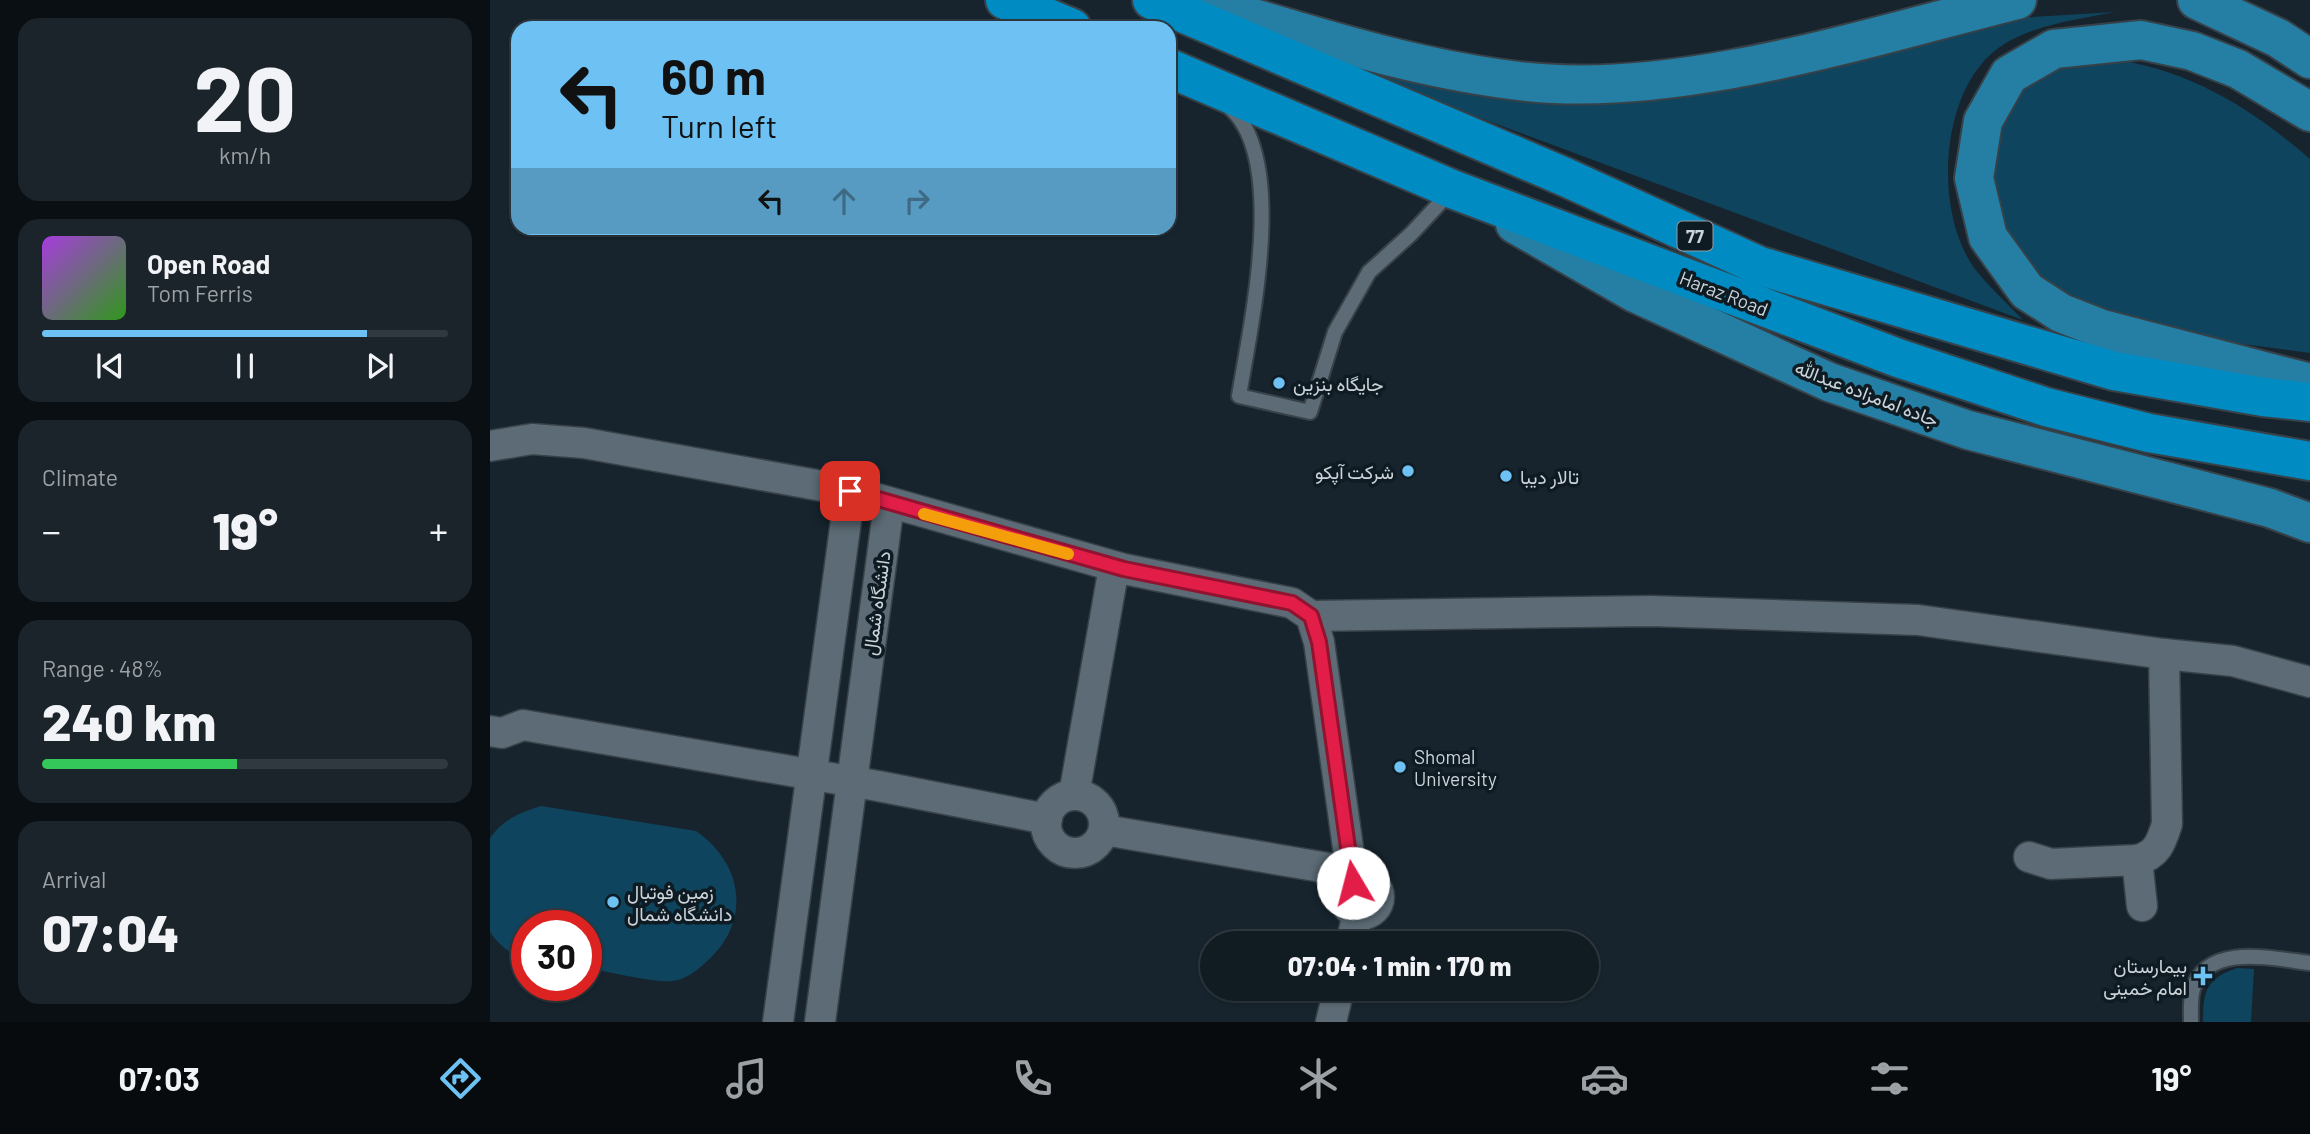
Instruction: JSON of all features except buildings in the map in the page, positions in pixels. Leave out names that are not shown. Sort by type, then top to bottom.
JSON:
[{"type":"highway","points":[[1005,0],[1055,21]]},
{"type":"highway","name":"Haraz Road","points":[[1152,0],[1565,177],[1760,266],[2114,371],[2263,397],[2310,402]]},
{"type":"highway","name":"Haraz Road","points":[[1184,75],[1452,188],[1787,317],[2046,407],[2149,433],[2310,461]]},
{"type":"main road","points":[[1193,0],[1435,69],[1530,82],[1622,82],[1721,71],[2017,0]]},
{"type":"main road","points":[[2197,0],[2278,38],[2310,59]]},
{"type":"main road","points":[[2310,112],[2238,68],[2192,51],[2141,40],[2054,49],[2009,75],[1983,121],[1974,178],[1988,237],[2027,291],[2062,313],[2102,329],[2310,383]]},
{"type":"main road","name":"جاده امامزاده عبدالله","points":[[1452,188],[1635,293],[1829,382],[1968,430],[2270,508],[2310,523]]},
{"type":"street","points":[[490,446],[531,439],[584,443],[850,491],[1114,567],[1292,603],[1311,616],[1651,611],[1918,621],[2234,661],[2310,682]]},
{"type":"street","points":[[778,1022],[850,491]]},
{"type":"street","name":"دانشگاه شمال","points":[[820,1022],[889,504]]},
{"type":"street","points":[[1074,795],[1114,567]]},
{"type":"street","points":[[1311,616],[1319,642],[1352,877]]},
{"type":"street","points":[[2029,857],[2051,864],[2137,860],[2149,857],[2160,847],[2167,824],[2164,654]]},
{"type":"street","points":[[490,731],[502,733],[523,725],[852,781],[1047,819]]},
{"type":"street","points":[[1074,795],[1083,796],[1098,805],[1104,830],[1101,838],[1088,850],[1072,853],[1063,850],[1049,837],[1047,819],[1056,802],[1074,795]]},
{"type":"street","points":[[1104,830],[1369,881],[1379,894],[1374,910],[1358,914],[1354,931]]},
{"type":"street","points":[[2137,860],[2142,906]]},
{"type":"street","points":[[1331,1022],[1336,1001]]},
{"type":"lane","points":[[1184,75],[1238,114],[1251,142],[1262,206],[1259,273],[1239,396],[1310,412],[1335,332],[1369,272],[1423,222],[1452,188]]},
{"type":"lane","points":[[2191,1022],[2192,991],[2207,968],[2242,956],[2310,963]]},
{"type":"shaded area","points":[[2115,12],[2049,26],[2003,45],[1990,55],[1973,75],[1952,129],[1948,159],[1949,190],[1953,219],[1962,246],[1975,269],[2023,320],[1429,99],[1341,61],[1519,98],[2017,18]]},
{"type":"shaded area","points":[[2105,58],[2163,71],[2215,92],[2264,122],[2310,159],[2310,353],[2189,337],[2120,319],[2037,282],[2001,240],[1988,151],[2009,100],[2050,68]]},
{"type":"shaded area","name":"زمین فوتبال دانشگاه شمال","points":[[541,806],[696,831],[724,860],[736,894],[730,930],[720,947],[690,975],[677,980],[642,979],[602,971],[602,910],[511,910],[511,952],[506,949],[490,932],[490,838],[501,826],[526,811]]},
{"type":"shaded area","points":[[2237,968],[2254,969],[2251,1022],[2203,1022],[2208,988],[2219,977]]},
{"type":"slow traffic","points":[[924,514],[1068,554]]},
{"type":"place","name":"جایگاه بنزین","points":[[1279,383]]},
{"type":"place","name":"شرکت آپکو","points":[[1408,471]]},
{"type":"place","name":"تالار دیبا","points":[[1506,476]]},
{"type":"place","name":"Shomal University","points":[[1400,767]]},
{"type":"place","name":"زمین فوتبال دانشگاه شمال","points":[[613,902]]},
{"type":"place","name":"بیمارستان امام خمینی","points":[[2203,976]]},
{"type":"route","points":[[850,491],[1124,569],[1292,603],[1311,616],[1319,642],[1353,883]]}]
